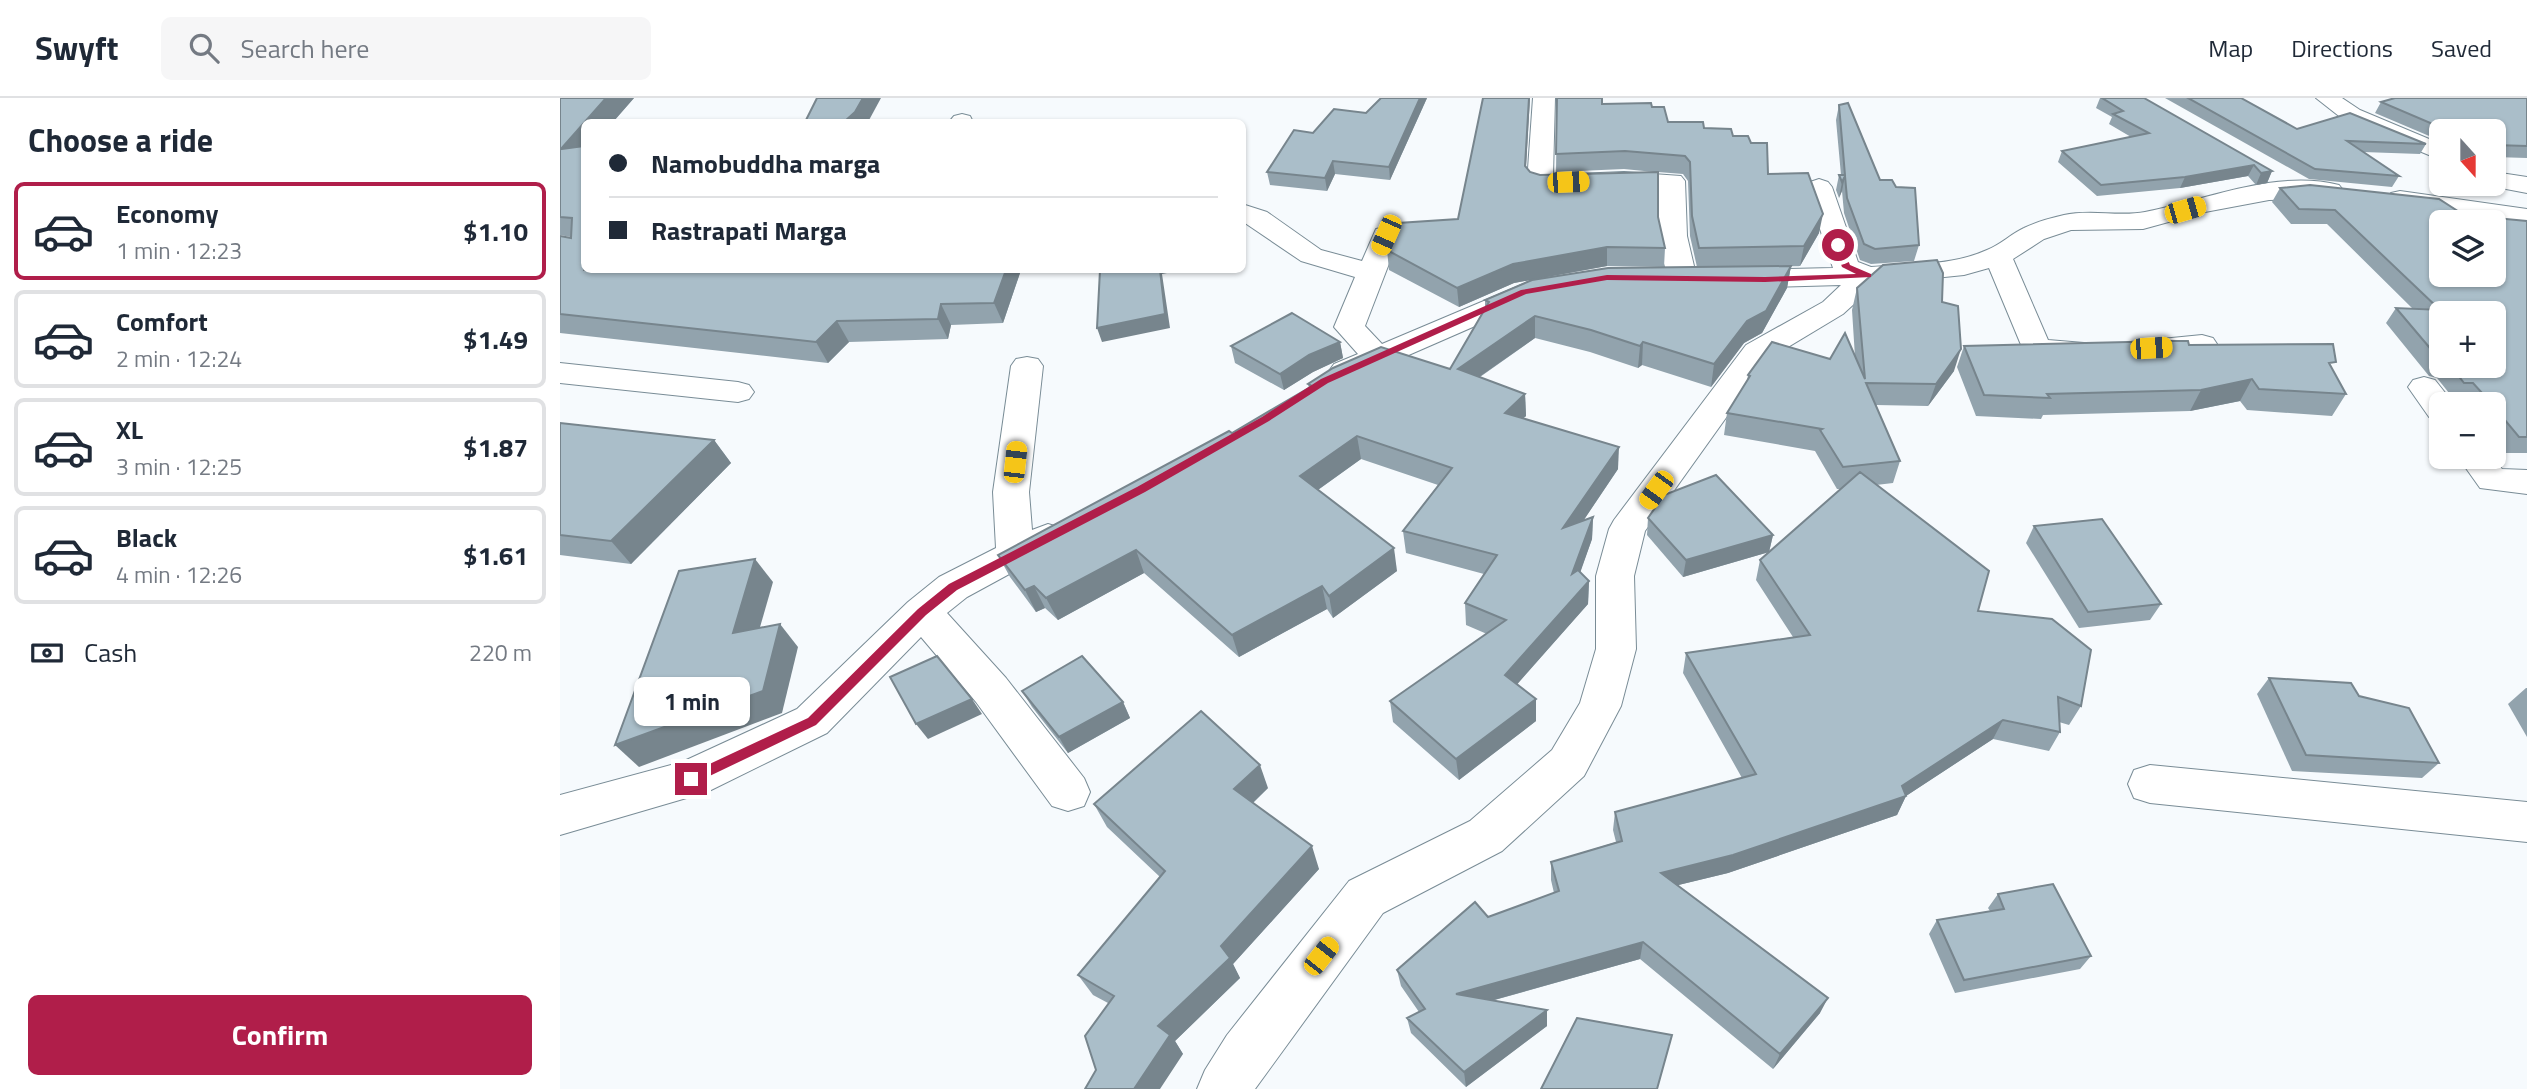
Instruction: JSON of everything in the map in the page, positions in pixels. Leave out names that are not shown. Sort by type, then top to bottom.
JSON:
[{"type":"street","points":[[1544,98],[1540,183],[1672,181],[1673,236],[1682,279]]},
{"type":"street","points":[[2327,98],[2353,115],[2429,148]]},
{"type":"street","points":[[2268,169],[2302,189]]},
{"type":"street","points":[[2506,182],[2527,185]]},
{"type":"street","points":[[1819,187],[1846,267],[1868,276]]},
{"type":"street","points":[[1645,278],[1868,276],[1964,267],[1998,256],[2034,233],[2069,222],[2143,222],[2202,205],[2269,192],[2302,189],[2349,192]]},
{"type":"street","points":[[2376,196],[2429,196]]},
{"type":"street","points":[[2454,196],[2527,217]]},
{"type":"street","points":[[2026,210],[2048,229]]},
{"type":"street","points":[[1246,213],[1260,217],[1294,245],[1324,262],[1370,271]]},
{"type":"street","points":[[1377,356],[1349,327],[1386,235]]},
{"type":"street","points":[[1998,256],[2035,345],[2047,351],[2114,351],[2202,344]]},
{"type":"street","points":[[1224,1089],[1246,1054],[1366,897],[1486,836],[1568,764],[1600,706],[1616,649],[1615,576],[1627,529],[1757,352],[1833,308],[1868,276]]},
{"type":"street","points":[[1315,387],[1377,356],[1524,292],[1561,284]]},
{"type":"street","points":[[1015,554],[1011,492],[1027,366]]},
{"type":"street","points":[[560,373],[738,393]]},
{"type":"street","points":[[2484,469],[2492,480],[2527,482]]},
{"type":"street","points":[[560,815],[691,779],[812,721],[922,612],[953,587],[1075,523]]},
{"type":"street","points":[[922,612],[991,690],[1068,792]]},
{"type":"street","points":[[2150,784],[2527,822]]},
{"type":"building","points":[[560,98],[606,98],[587,119],[581,119],[581,126],[561,149],[581,146],[581,273],[1005,273],[994,303],[941,304],[938,319],[837,321],[816,342],[560,314],[560,236],[571,238],[572,218],[560,217]]},
{"type":"building","points":[[817,98],[863,98],[847,119],[806,119]]},
{"type":"building","points":[[1381,98],[1420,98],[1389,167],[1333,161],[1325,178],[1267,172],[1294,130],[1313,133],[1334,109],[1366,113]]},
{"type":"building","points":[[1483,98],[1529,98],[1525,166],[1530,172],[1540,175],[1658,172],[1658,217],[1665,248],[1607,247],[1513,264],[1457,288],[1387,250],[1398,223],[1458,219]]},
{"type":"building","points":[[1557,98],[1602,98],[1602,104],[1651,103],[1652,107],[1664,107],[1668,122],[1703,122],[1704,128],[1731,129],[1733,136],[1748,136],[1751,143],[1767,143],[1768,174],[1808,173],[1823,214],[1804,246],[1699,248],[1692,216],[1690,162],[1685,156],[1625,151],[1556,154]]},
{"type":"building","points":[[2102,98],[2144,98],[2272,171],[2261,173],[2254,165],[2185,177],[2101,185],[2062,151],[2149,133],[2113,114],[2123,111]]},
{"type":"building","points":[[2188,98],[2241,98],[2297,129],[2350,113],[2426,144],[2347,141],[2399,176],[2315,169]]},
{"type":"building","points":[[2395,98],[2527,98],[2527,146],[2506,145],[2506,119],[2429,119],[2429,122],[2381,102]]},
{"type":"building","points":[[1848,103],[1880,180],[1892,180],[1896,187],[1915,188],[1919,245],[1875,249],[1864,244],[1847,198],[1845,176],[1842,182],[1839,175],[1845,175],[1839,105]]},
{"type":"building","points":[[2310,185],[2439,199],[2456,210],[2429,210],[2429,287],[2506,287],[2506,219],[2527,221],[2527,437],[2519,437],[2506,421],[2506,392],[2481,392],[2473,383],[2464,383],[2460,378],[2506,378],[2506,301],[2431,301],[2335,210],[2299,209],[2280,188]]},
{"type":"building","points":[[1937,260],[1943,273],[1942,302],[1958,306],[1961,349],[1936,384],[1866,383],[1900,461],[1843,467],[1820,430],[1822,429],[1727,413],[1750,376],[1748,375],[1772,342],[1830,359],[1845,333],[1865,379],[1857,288],[1883,265]]},
{"type":"building","points":[[1791,266],[1766,311],[1747,321],[1714,364],[1643,342],[1640,346],[1535,316],[1458,369],[1525,394],[1505,413],[1619,447],[1563,528],[1593,517],[1572,574],[1578,570],[1589,581],[1505,675],[1536,699],[1456,759],[1390,701],[1506,620],[1465,603],[1497,555],[1403,531],[1452,468],[1357,436],[1300,476],[1394,548],[1329,596],[1322,586],[1232,635],[1136,550],[1046,598],[1034,586],[1025,590],[998,555],[1229,431],[1232,433],[1312,386],[1308,384],[1333,368],[1381,347],[1450,369],[1489,302],[1485,300],[1532,280],[1608,268]]},
{"type":"building","points":[[1100,273],[1160,273],[1165,314],[1097,328]]},
{"type":"building","points":[[2396,308],[2429,310],[2429,347]]},
{"type":"building","points":[[1292,313],[1340,342],[1309,355],[1280,374],[1231,346]]},
{"type":"building","points":[[2188,341],[2189,345],[2333,344],[2336,362],[2329,363],[2346,394],[2259,389],[2252,379],[2201,390],[2047,394],[2050,398],[1984,395],[1964,346]]},
{"type":"building","points":[[560,423],[714,440],[611,541],[560,535]]},
{"type":"building","points":[[1860,472],[1989,571],[1978,611],[2052,619],[2091,650],[2081,706],[2058,697],[2060,732],[2003,720],[1902,786],[1906,796],[1733,855],[1661,873],[1828,998],[1780,1054],[1643,942],[1456,994],[1547,1010],[1464,1072],[1407,1018],[1425,1009],[1397,970],[1475,902],[1488,917],[1559,891],[1551,862],[1622,841],[1615,812],[1756,774],[1686,653],[1810,635],[1760,560]]},
{"type":"building","points":[[1716,475],[1773,535],[1686,560],[1648,518],[1664,495]]},
{"type":"building","points":[[2102,519],[2161,604],[2088,612],[2034,526]]},
{"type":"building","points":[[755,559],[733,633],[780,624],[763,691],[615,745],[679,571]]},
{"type":"building","points":[[937,656],[972,699],[916,724],[890,677]]},
{"type":"building","points":[[1082,656],[1123,702],[1059,737],[1022,691]]},
{"type":"building","points":[[2269,678],[2351,683],[2359,696],[2409,708],[2439,763],[2306,755]]},
{"type":"building","points":[[1201,711],[1260,765],[1234,789],[1312,846],[1221,946],[1230,958],[1158,1026],[1170,1035],[1134,1089],[1085,1089],[1096,1070],[1085,1036],[1114,996],[1078,975],[1165,871],[1094,804]]},
{"type":"building","points":[[2053,884],[2091,956],[1964,980],[1937,920],[2004,909],[1998,894]]},
{"type":"building","points":[[1577,1018],[1672,1035],[1657,1089],[1541,1089]]},
{"type":"route","points":[[691,779],[812,721],[922,612],[953,587],[1141,489],[1266,419],[1325,381],[1377,356],[1524,292],[1573,282],[1607,278],[1765,279],[1868,276],[1846,267],[1838,245]]}]
